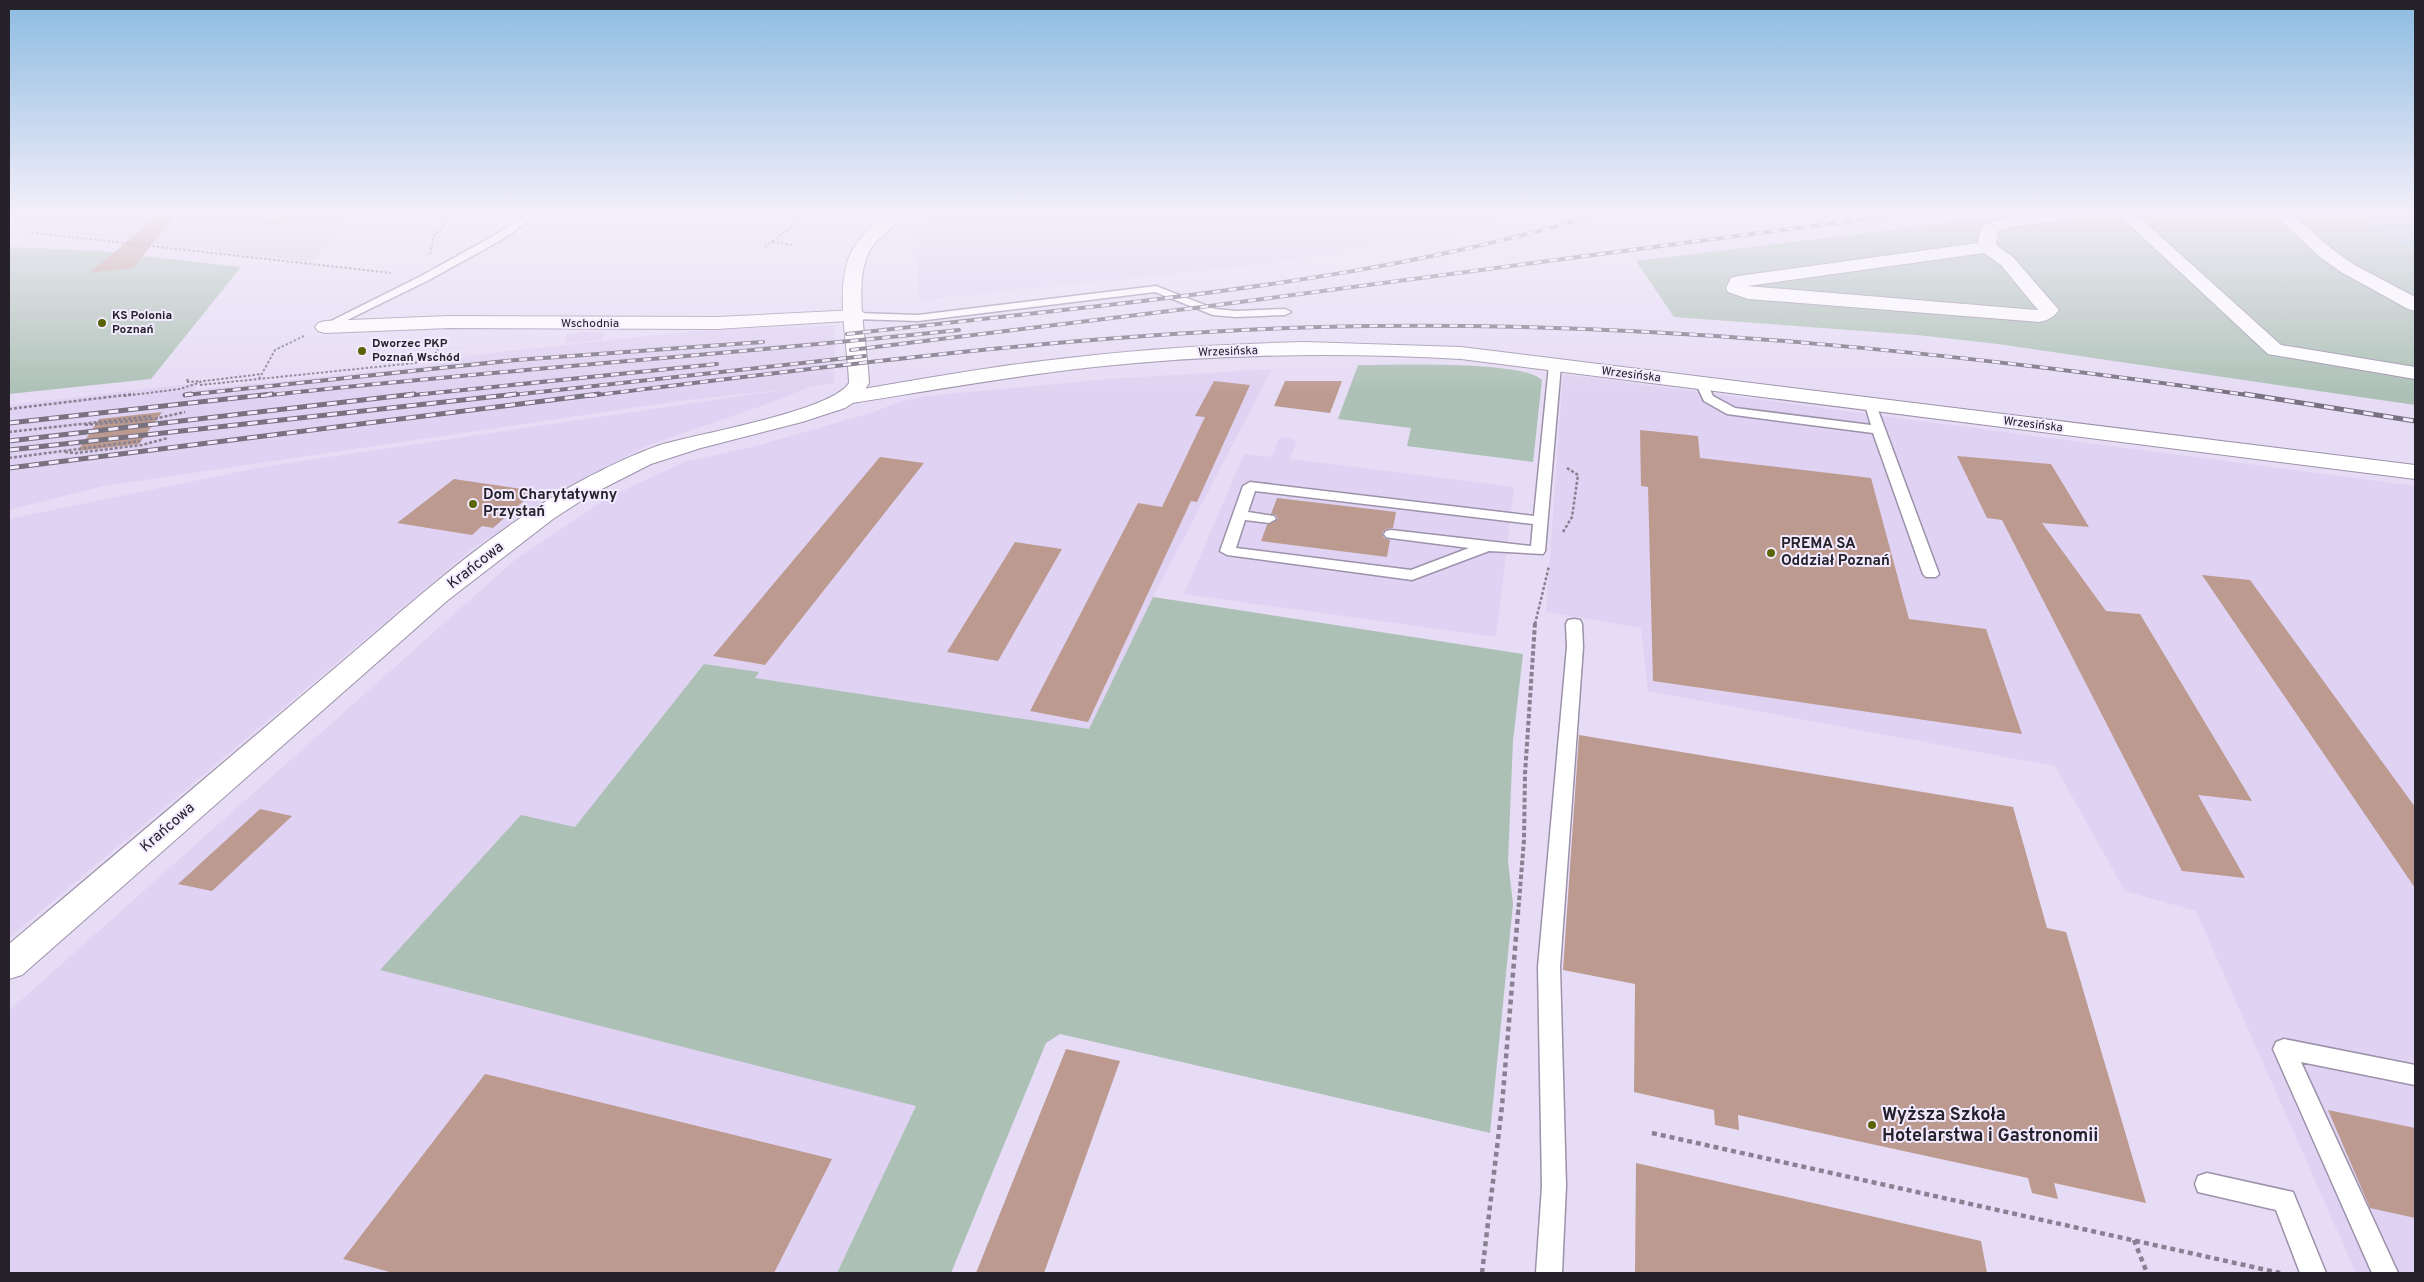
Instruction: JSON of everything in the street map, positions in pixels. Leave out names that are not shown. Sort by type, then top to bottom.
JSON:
[{"type":"street","points":[[846,398],[856,390],[859,383],[855,275]]},
{"type":"street","points":[[1789,275],[1738,282],[1735,288],[1748,293],[2039,316],[2047,313],[2048,310],[2019,275]]},
{"type":"street","points":[[2193,275],[2275,350],[2415,373]]},
{"type":"street","points":[[2360,275],[2415,305]]},
{"type":"street","name":"Wschodnia","points":[[325,327],[448,322],[538,324],[717,323],[856,316]]},
{"type":"street","name":"Wrzesińska","points":[[846,398],[1041,367],[1188,353],[1348,348],[1406,349],[1461,353],[2415,472]]},
{"type":"street","name":"Krańcowa","points":[[9,965],[385,640],[484,560],[556,507],[590,486],[638,461],[684,444],[806,414],[834,405],[846,398]]},
{"type":"lane","points":[[325,327],[431,275]]},
{"type":"lane","points":[[856,316],[918,318],[1156,289],[1213,312],[1236,314],[1285,312]]},
{"type":"lane","points":[[1391,534],[1538,552],[1555,365]]},
{"type":"lane","points":[[1702,384],[1708,398],[1732,411],[1878,430]]},
{"type":"lane","points":[[1871,405],[1878,430],[1930,574]]},
{"type":"lane","points":[[1488,546],[1412,575],[1227,551],[1250,486],[1541,521]]},
{"type":"lane","points":[[1240,515],[1269,519]]},
{"type":"lane","points":[[1549,1273],[1554,1186],[1549,968],[1575,647],[1574,624]]},
{"type":"lane","points":[[2386,1273],[2284,1049],[2415,1075]]},
{"type":"lane","points":[[2207,1184],[2284,1200],[2313,1273]]},
{"type":"path","points":[[402,275],[425,278],[426,275]]},
{"type":"path","points":[[200,386],[415,363],[435,355],[448,322]]},
{"type":"path","points":[[259,379],[276,350],[325,327]]},
{"type":"path","points":[[188,379],[186,382],[262,374]]},
{"type":"path","points":[[9,410],[180,389],[204,381]]},
{"type":"path","points":[[79,424],[92,426],[154,419],[185,412]]},
{"type":"path","points":[[9,432],[153,416]]},
{"type":"path","points":[[59,451],[76,453],[142,446],[168,438]]},
{"type":"path","points":[[9,458],[140,441]]},
{"type":"path","points":[[1547,455],[1578,475],[1572,517],[1558,539]]},
{"type":"path","points":[[1482,1273],[1502,1106],[1524,840],[1525,774],[1535,621],[1550,568],[1538,552]]},
{"type":"path","points":[[1652,1133],[2280,1273]]},
{"type":"path","points":[[2134,1240],[2147,1273]]},
{"type":"shaded area","points":[[918,275],[1160,275],[919,300]]},
{"type":"shaded area","points":[[835,325],[834,383],[809,387],[756,408],[648,445],[548,497],[471,550],[9,938],[9,519],[262,467],[796,388],[678,401],[104,486],[9,510],[9,405],[198,383],[194,390],[442,364],[473,355],[694,331]]},
{"type":"shaded area","points":[[604,332],[602,340],[564,343],[567,334]]},
{"type":"shaded area","points":[[1272,369],[1153,597],[1089,729],[755,678],[758,672],[704,664],[575,828],[381,970],[917,1106],[837,1273],[9,1273],[9,1011],[516,559],[609,497],[684,462],[752,447],[874,412],[899,402],[927,396],[1109,379]]},
{"type":"shaded area","points":[[1563,374],[2415,486],[2415,1273],[2356,1273],[2196,911],[2125,891],[2055,766],[1648,691],[1641,628],[1546,612]]},
{"type":"shaded area","points":[[1284,437],[1293,439],[1296,442],[1290,459],[1514,487],[1496,637],[1184,594],[1244,454],[1272,457],[1279,439]]},
{"type":"green space","name":"KS Polonia Poznań","points":[[9,275],[235,275],[151,379],[9,394]]},
{"type":"green space","points":[[1645,275],[2415,275],[2415,405],[1998,344],[1917,335],[1674,317]]},
{"type":"green space","points":[[1425,364],[1484,366],[1510,369],[1530,374],[1542,380],[1533,462],[1407,446],[1411,428],[1338,419],[1358,365]]},
{"type":"green space","points":[[1153,597],[1523,654],[1513,741],[1508,861],[1513,904],[1490,1133],[1060,1034],[1046,1043],[951,1273],[837,1273],[916,1106],[380,970],[521,815],[575,827],[704,664],[759,672],[755,678],[1089,729]]},
{"type":"building","points":[[1214,381],[1250,385],[1197,502],[1191,501],[1088,722],[1030,711],[1138,503],[1162,507],[1205,417],[1195,416]]},
{"type":"building","points":[[1285,381],[1342,381],[1330,413],[1274,406]]},
{"type":"building","points":[[162,412],[139,444],[78,451],[99,419]]},
{"type":"building","name":"PREMA SA Oddział Poznań","points":[[1640,430],[1698,436],[1700,458],[1871,478],[1909,619],[1986,629],[2022,734],[1653,681],[1648,487],[1641,486]]},
{"type":"building","points":[[1957,456],[2051,464],[2089,527],[2042,523],[2106,611],[2140,614],[2252,801],[2198,795],[2245,878],[2182,871],[2002,520],[1987,518]]},
{"type":"building","points":[[880,457],[924,463],[765,665],[713,656]]},
{"type":"building","name":"Dom Charytatywny Przystań","points":[[454,479],[535,491],[493,528],[482,526],[472,535],[397,523]]},
{"type":"building","points":[[1277,498],[1396,512],[1393,528],[1386,529],[1382,533],[1384,538],[1390,540],[1387,557],[1261,541],[1267,525],[1278,519],[1276,515],[1271,514]]},
{"type":"building","points":[[1015,542],[1062,549],[998,661],[947,652]]},
{"type":"building","points":[[2202,575],[2250,580],[2415,807],[2415,888]]},
{"type":"building","points":[[1579,735],[2013,807],[2047,928],[2066,932],[2146,1203],[2054,1183],[2058,1199],[2032,1193],[2028,1178],[1738,1115],[1739,1130],[1715,1125],[1714,1110],[1634,1092],[1635,984],[1563,970]]},
{"type":"building","points":[[260,809],[292,816],[212,891],[178,884]]},
{"type":"building","points":[[1066,1049],[1120,1061],[1044,1273],[976,1273]]},
{"type":"building","points":[[485,1074],[832,1159],[774,1273],[393,1273],[343,1259]]},
{"type":"building","points":[[2328,1110],[2415,1128],[2415,1218],[2370,1208]]},
{"type":"building","points":[[1636,1163],[1981,1241],[1987,1273],[1635,1273]]},
{"type":"railway","points":[[847,334],[1170,298],[1331,275]]},
{"type":"railway","points":[[851,350],[1444,275]]},
{"type":"railway","points":[[589,396],[783,372],[1074,341],[1269,329],[1367,326],[1589,329],[1812,343],[2033,366],[2254,396]]},
{"type":"railway","points":[[261,396],[435,378],[959,330]]},
{"type":"railway","points":[[191,394],[185,395],[516,360],[763,342]]},
{"type":"railway","points":[[504,396],[865,356]]},
{"type":"railway","points":[[404,396],[717,364]]},
{"type":"railway","points":[[9,423],[272,394]]},
{"type":"railway","points":[[9,441],[414,394]]},
{"type":"railway","points":[[9,450],[516,394]]},
{"type":"railway","points":[[9,468],[599,394]]},
{"type":"railway","points":[[2245,394],[2415,421]]},
{"type":"place","name":"KS Polonia Poznań","points":[[102,323]]},
{"type":"place","name":"Dworzec PKP Poznań Wschód","points":[[362,351]]},
{"type":"place","name":"Dom Charytatywny Przystań","points":[[473,504]]},
{"type":"place","name":"PREMA SA Oddział Poznań","points":[[1771,553]]},
{"type":"place","name":"Wyższa Szkoła Hotelarstwa i Gastronomii","points":[[1872,1125]]}]
